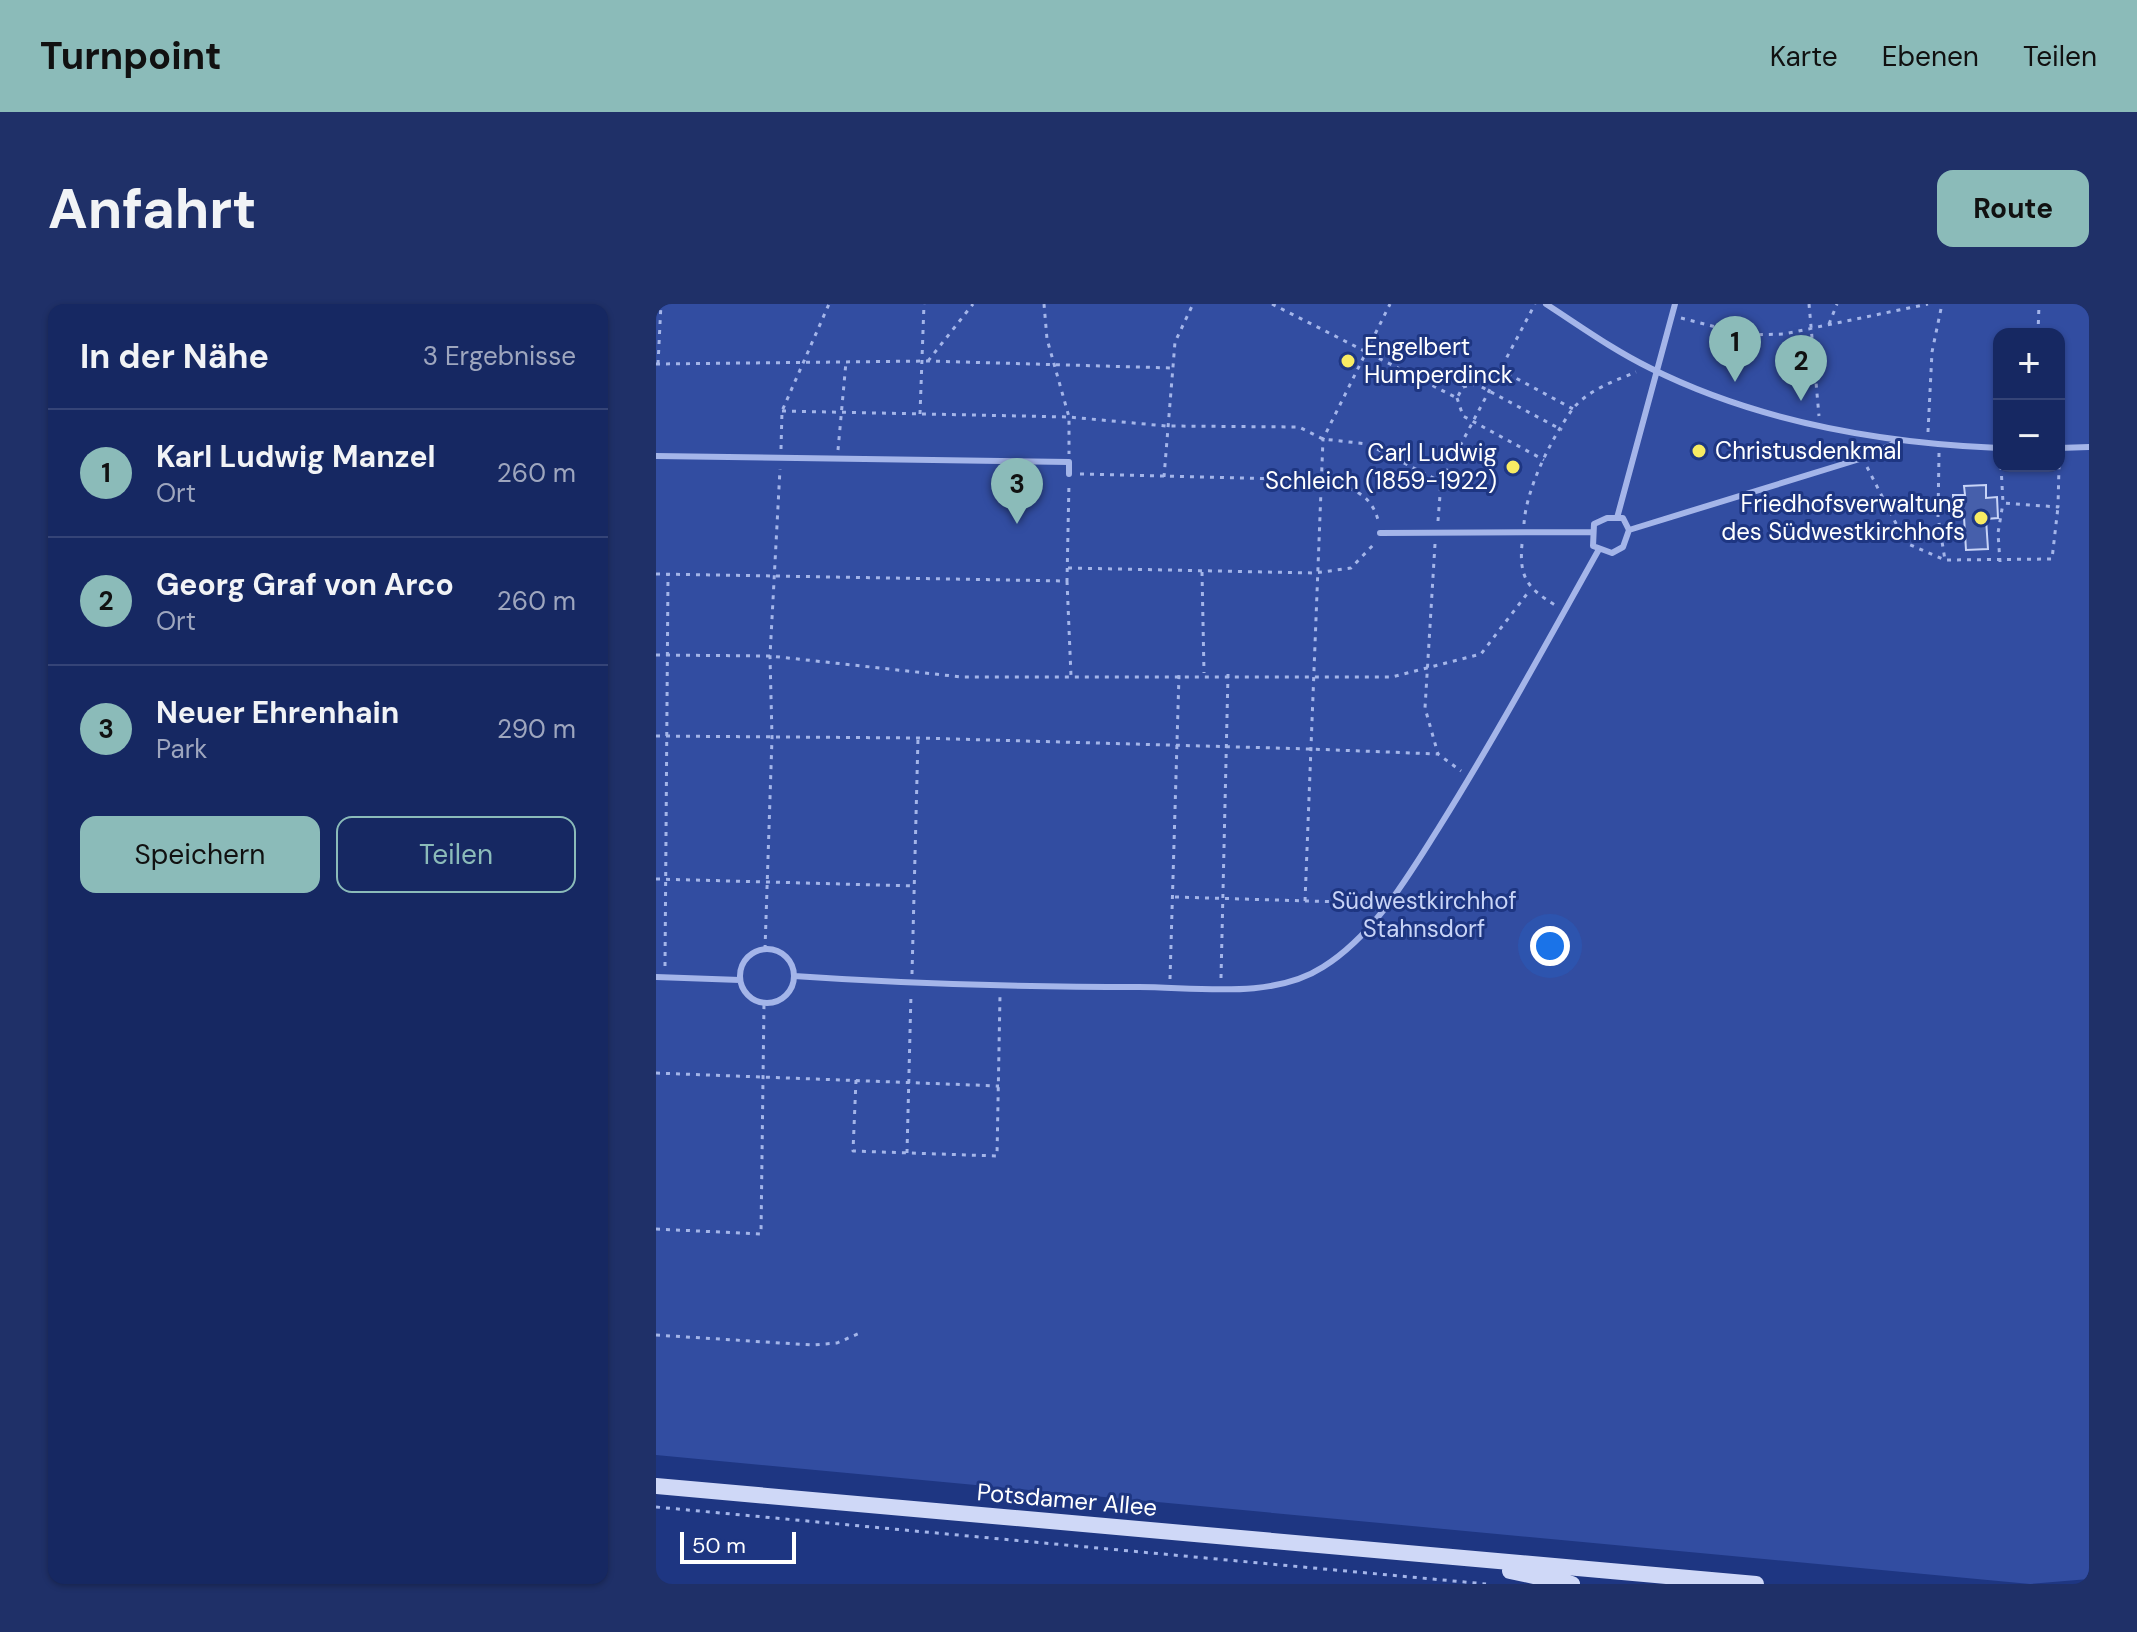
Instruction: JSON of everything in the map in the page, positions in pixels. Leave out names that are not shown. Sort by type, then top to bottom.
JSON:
[{"type":"street","name":"Potsdamer Allee","points":[[656,1486],[1474,1562],[1570,1565],[1756,1584]]},
{"type":"street","name":"Potsdamer Allee","points":[[1474,1562],[1572,1584]]},
{"type":"lane","points":[[1546,304],[1648,367],[1709,392],[1819,426],[1927,444],[1993,448]]},
{"type":"lane","points":[[1617,518],[1674,317],[1675,304]]},
{"type":"lane","points":[[1629,530],[1863,458],[1902,440]]},
{"type":"lane","points":[[2065,448],[2089,447]]},
{"type":"lane","points":[[656,456],[1069,462],[1069,474]]},
{"type":"lane","points":[[1617,518],[1623,518],[1629,530],[1627,542],[1618,551],[1598,551],[1593,546],[1591,532],[1594,524],[1617,518]]},
{"type":"lane","points":[[1380,533],[1591,532]]},
{"type":"lane","points":[[794,976],[1000,987],[1221,988],[1265,986],[1322,968],[1350,945],[1388,904],[1470,778],[1598,551]]},
{"type":"lane","points":[[765,949],[782,953],[793,967],[794,976],[788,993],[781,999],[764,1003],[748,996],[740,980],[743,963],[749,956],[765,949]]},
{"type":"lane","points":[[656,977],[740,980]]},
{"type":"path","points":[[661,304],[657,364],[928,361],[1172,368]]},
{"type":"path","points":[[765,949],[772,738],[770,656],[782,411],[829,304]]},
{"type":"path","points":[[920,414],[924,304]]},
{"type":"path","points":[[928,361],[973,304]]},
{"type":"path","points":[[1044,304],[1053,364],[1069,417],[1069,462]]},
{"type":"path","points":[[1164,477],[1175,342],[1193,304]]},
{"type":"path","points":[[1272,304],[1457,398],[1463,416],[1544,460]]},
{"type":"path","points":[[1305,901],[1315,573],[1323,439],[1390,304]]},
{"type":"path","points":[[1438,754],[1425,708],[1441,482],[1535,304]]},
{"type":"path","points":[[1809,304],[1819,426]]},
{"type":"path","points":[[1829,324],[1837,304]]},
{"type":"path","points":[[1674,317],[1747,335],[1784,334],[1928,304]]},
{"type":"path","points":[[1927,444],[1932,352],[1942,304]]},
{"type":"path","points":[[2038,328],[2039,304]]},
{"type":"path","points":[[837,459],[846,362]]},
{"type":"path","points":[[1565,611],[1530,590],[1520,563],[1525,501],[1573,409],[1595,391],[1648,367]]},
{"type":"path","points":[[1499,369],[1573,409]]},
{"type":"path","points":[[1457,398],[1463,387],[1476,384],[1562,430]]},
{"type":"path","points":[[782,411],[1069,417],[1166,426],[1299,427],[1323,439],[1367,444],[1441,482]]},
{"type":"path","points":[[1940,445],[1938,517],[1945,560]]},
{"type":"path","points":[[1863,458],[1906,543],[1945,560],[2000,562],[2052,559],[2059,472]]},
{"type":"path","points":[[2000,562],[1998,533],[2003,503],[2001,472]]},
{"type":"path","points":[[1068,568],[1315,573],[1351,568],[1366,555],[1380,533],[1377,515],[1357,489],[1320,480],[1069,474],[1067,581],[1071,676]]},
{"type":"path","points":[[2003,503],[2058,507]]},
{"type":"path","points":[[1202,572],[1204,674]]},
{"type":"path","points":[[656,574],[1067,581]]},
{"type":"path","points":[[664,977],[668,574]]},
{"type":"path","points":[[656,655],[770,656],[962,677],[1228,674],[1392,677],[1481,654],[1530,590]]},
{"type":"path","points":[[1221,988],[1228,674]]},
{"type":"path","points":[[1170,987],[1175,897],[1179,675]]},
{"type":"path","points":[[656,736],[918,738],[1438,754],[1470,778]]},
{"type":"path","points":[[907,1153],[918,738]]},
{"type":"path","points":[[656,879],[915,886]]},
{"type":"path","points":[[1175,897],[1388,904]]},
{"type":"path","points":[[856,1080],[853,1151],[997,1156],[1000,987]]},
{"type":"path","points":[[656,1229],[761,1234],[764,1003]]},
{"type":"path","points":[[656,1073],[999,1086]]},
{"type":"path","points":[[656,1335],[812,1345],[837,1343],[862,1332]]},
{"type":"path","points":[[656,1507],[1486,1584]]},
{"type":"green space","name":"Südwestkirchhof Stahnsdorf","points":[[656,304],[2089,304],[2089,1579],[2030,1584],[656,1455]]},
{"type":"building","name":"Friedhofsverwaltung des Südwestkirchhofs","points":[[1986,485],[1986,498],[1997,497],[1998,518],[1986,519],[1988,549],[1966,550],[1964,517],[1954,517],[1953,495],[1965,495],[1964,486]]},
{"type":"place","name":"Engelbert Humperdinck","points":[[1348,361]]},
{"type":"place","name":"Karl Ludwig Manzel","points":[[1735,382]]},
{"type":"place","name":"Georg Graf von Arco","points":[[1801,401]]},
{"type":"place","name":"Christusdenkmal","points":[[1699,451]]},
{"type":"place","name":"Carl Ludwig Schleich (1859-1922)","points":[[1513,467]]},
{"type":"place","name":"Friedhofsverwaltung des Südwestkirchhofs","points":[[1981,518]]},
{"type":"place","name":"Neuer Ehrenhain","points":[[1017,524]]}]
